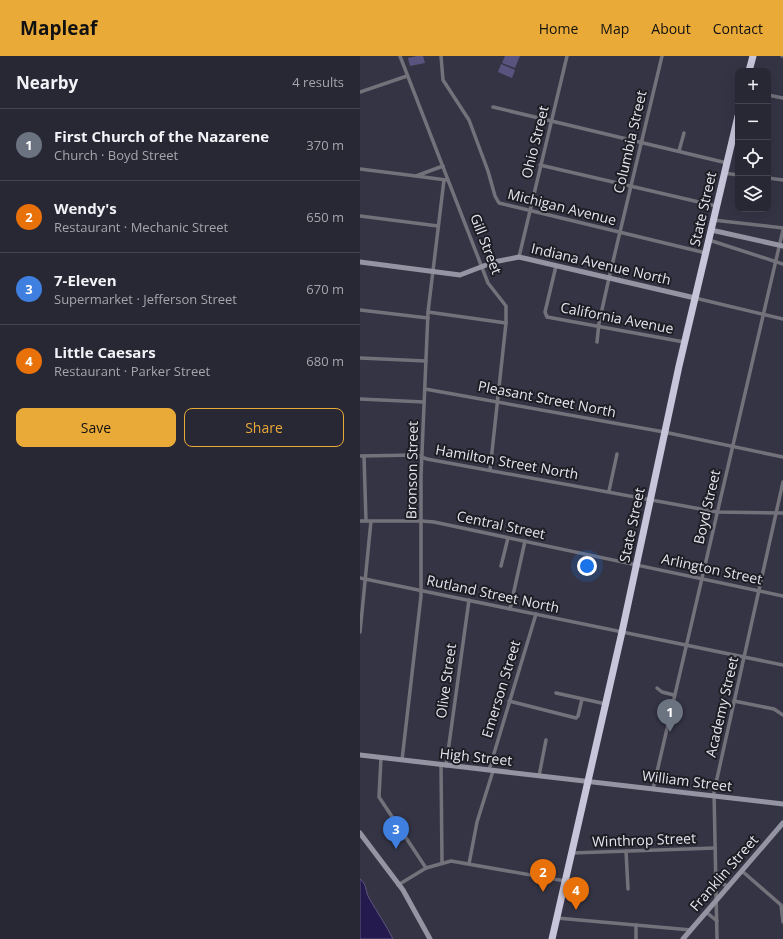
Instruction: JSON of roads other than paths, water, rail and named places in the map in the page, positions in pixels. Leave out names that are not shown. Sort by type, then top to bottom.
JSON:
[{"type":"highway","points":[[750,68],[753,56]]},
{"type":"highway","name":"State Street","points":[[552,939],[589,782],[684,342],[735,129]]},
{"type":"street","name":"Gill Street","points":[[400,56],[443,166],[447,180],[482,266],[491,287],[506,306],[506,323],[490,470]]},
{"type":"street","name":"Michigan Avenue","points":[[441,56],[443,80],[469,120],[488,171],[496,199],[502,205],[706,253]]},
{"type":"street","name":"Ohio Street","points":[[519,257],[567,56]]},
{"type":"street","name":"Columbia Street","points":[[597,342],[609,278],[662,56]]},
{"type":"street","points":[[360,92],[407,76]]},
{"type":"street","points":[[771,96],[783,98]]},
{"type":"street","points":[[493,107],[727,163]]},
{"type":"street","points":[[679,151],[684,133]]},
{"type":"street","points":[[540,165],[716,206]]},
{"type":"street","points":[[416,176],[443,166]]},
{"type":"street","points":[[360,169],[447,180]]},
{"type":"street","points":[[724,173],[735,174]]},
{"type":"street","points":[[771,178],[783,180]]},
{"type":"street","name":"Bronson Street","points":[[402,761],[421,596],[422,456],[428,312],[438,226],[447,180]]},
{"type":"street","points":[[360,216],[438,226]]},
{"type":"street","points":[[713,220],[783,229]]},
{"type":"street","name":"Boyd Street","points":[[653,789],[763,314],[781,245],[783,229]]},
{"type":"street","points":[[711,230],[781,245]]},
{"type":"street","points":[[709,240],[783,264]]},
{"type":"street","name":"Indiana Avenue North","points":[[360,262],[460,275],[482,266],[519,257],[695,298]]},
{"type":"street","name":"California Avenue","points":[[556,266],[545,312],[546,316],[684,342]]},
{"type":"street","points":[[695,298],[783,319]]},
{"type":"street","points":[[360,310],[428,318]]},
{"type":"street","points":[[428,312],[506,323]]},
{"type":"street","points":[[360,358],[426,361]]},
{"type":"street","name":"Pleasant Street North","points":[[425,389],[664,432],[783,457]]},
{"type":"street","points":[[360,399],[424,402]]},
{"type":"street","points":[[609,491],[617,454]]},
{"type":"street","points":[[362,456],[366,521]]},
{"type":"street","name":"Hamilton Street North","points":[[362,456],[422,456],[717,512],[783,513]]},
{"type":"street","name":"Academy Street","points":[[717,939],[714,796],[783,482]]},
{"type":"street","name":"Central Street","points":[[360,521],[422,521],[637,564]]},
{"type":"street","points":[[360,632],[371,521]]},
{"type":"street","points":[[502,566],[508,538]]},
{"type":"street","points":[[510,609],[525,541]]},
{"type":"street","name":"Arlington Street","points":[[637,564],[783,596]]},
{"type":"street","name":"Rutland Street North","points":[[360,578],[783,665]]},
{"type":"street","name":"Olive Street","points":[[442,862],[443,765],[469,600]]},
{"type":"street","name":"Emerson Street","points":[[469,864],[477,822],[509,702],[536,614]]},
{"type":"street","points":[[657,688],[662,692],[674,695]]},
{"type":"street","points":[[556,692],[606,704]]},
{"type":"street","points":[[509,702],[576,718],[578,716],[582,699]]},
{"type":"street","points":[[734,701],[774,709],[783,715]]},
{"type":"street","points":[[539,776],[546,740]]},
{"type":"street","name":"High Street","points":[[360,756],[589,782]]},
{"type":"street","points":[[381,758],[379,797],[426,868]]},
{"type":"street","name":"William Street","points":[[589,782],[783,804]]},
{"type":"street","name":"Franklin Street","points":[[683,939],[783,823]]},
{"type":"street","points":[[360,833],[398,885],[399,892],[407,899],[430,939]]},
{"type":"street","name":"Winthrop Street","points":[[572,853],[715,848]]},
{"type":"street","points":[[626,851],[628,889]]},
{"type":"street","points":[[398,885],[426,868],[442,862],[453,861],[566,881]]},
{"type":"street","points":[[742,871],[777,901],[782,909],[783,922]]},
{"type":"street","points":[[716,882],[728,886]]},
{"type":"street","points":[[706,912],[717,921]]},
{"type":"street","points":[[557,918],[691,930]]},
{"type":"street","points":[[636,925],[636,939]]},
{"type":"place","name":"First Church of the Nazarene","points":[[670,732]]},
{"type":"place","name":"7-Eleven","points":[[396,849]]},
{"type":"place","name":"Wendy's","points":[[543,892]]},
{"type":"place","name":"Little Caesars","points":[[576,910]]}]
